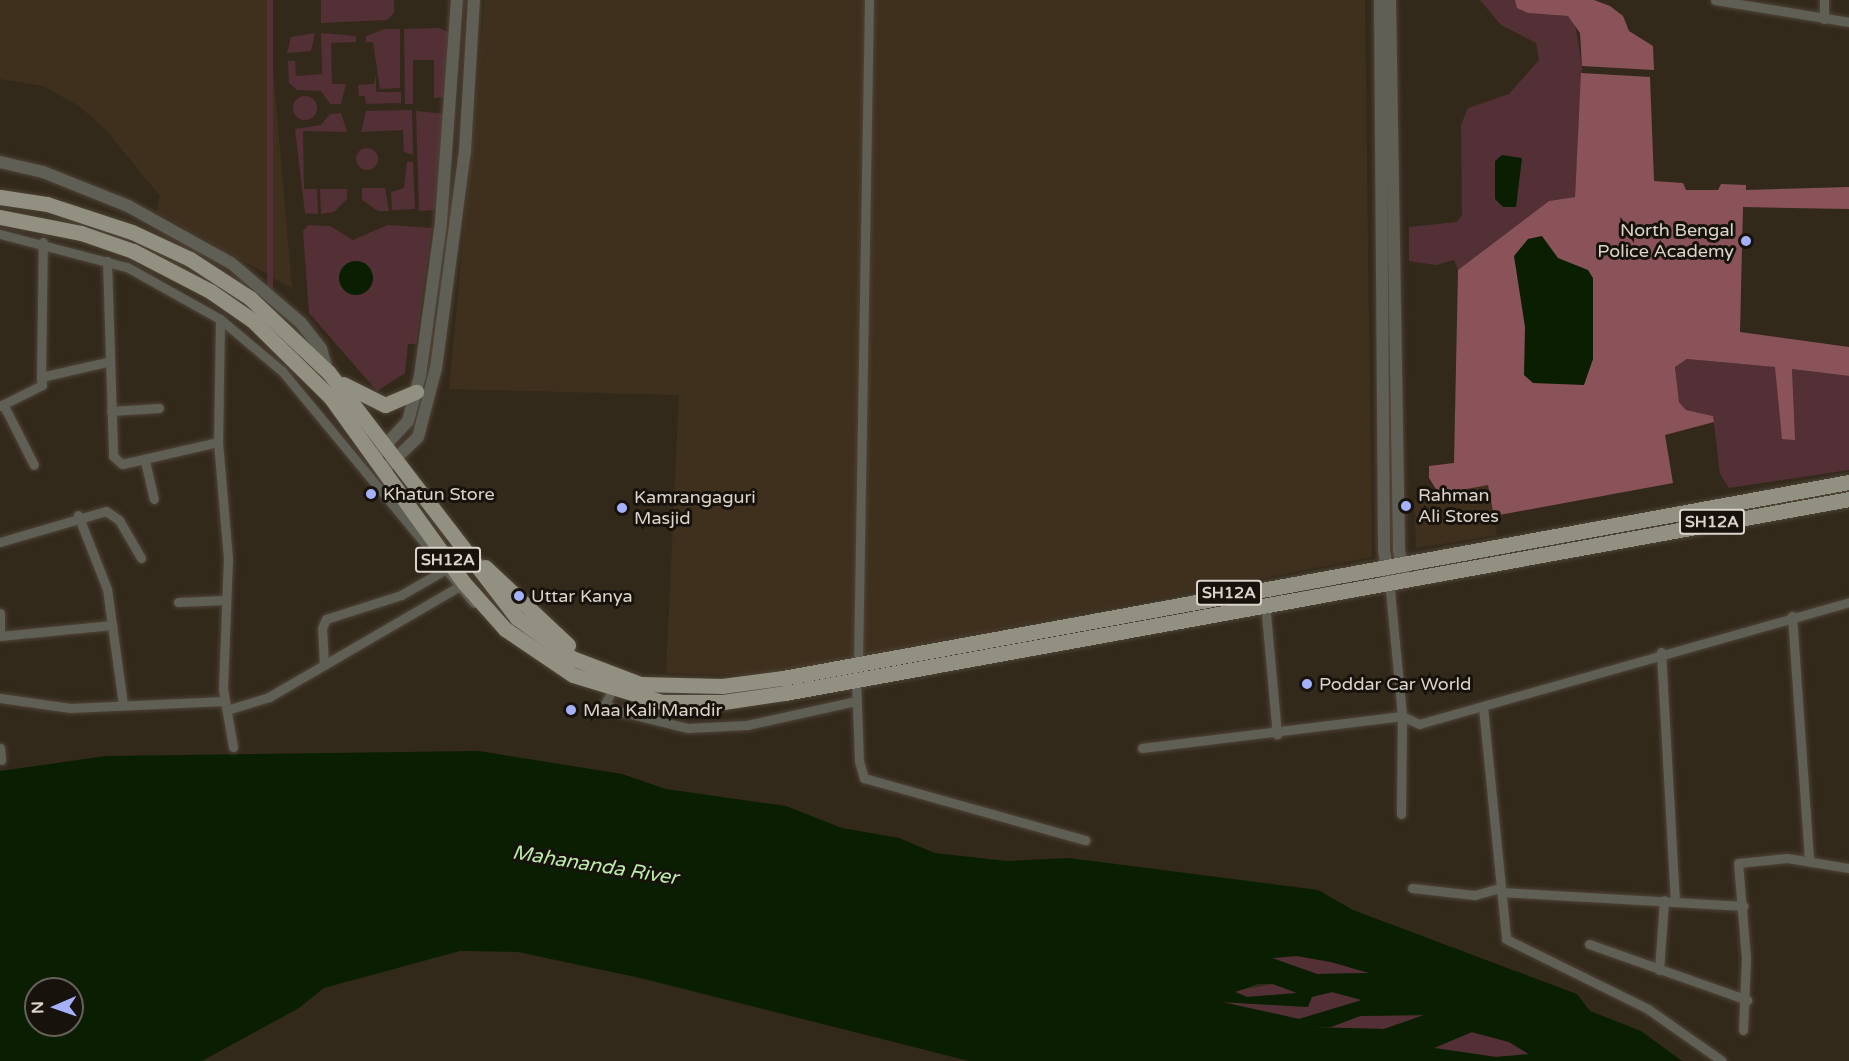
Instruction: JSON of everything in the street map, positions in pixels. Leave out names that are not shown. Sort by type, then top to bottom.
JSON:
[{"type":"main road","name":"SH12A","points":[[0,197],[69,211],[190,259],[250,298],[329,373],[448,568],[461,585],[510,633],[555,666],[612,690],[678,711],[740,711],[819,695],[856,679],[1265,603],[1395,571],[1849,482]]},
{"type":"main road","name":"SH12A","points":[[0,217],[111,242],[210,291],[298,361],[448,534],[550,632],[610,674],[640,684],[703,687],[858,663],[1395,571],[1849,498]]},
{"type":"main road","points":[[329,373],[378,404],[399,403],[416,392]]},
{"type":"street","points":[[384,460],[408,421],[421,366],[441,222],[457,0]]},
{"type":"street","points":[[367,474],[420,431],[436,368],[455,223],[474,0]]},
{"type":"street","points":[[858,663],[869,0]]},
{"type":"street","points":[[1380,0],[1395,571],[1402,716],[1401,814]]},
{"type":"street","points":[[1390,0],[1395,571]]},
{"type":"street","points":[[1715,0],[1744,2],[1849,22]]},
{"type":"street","points":[[1824,0],[1824,19]]},
{"type":"street","points":[[0,162],[43,172],[128,206],[231,263],[301,323],[321,349],[329,373]]},
{"type":"street","points":[[441,222],[455,223]]},
{"type":"street","points":[[0,234],[43,242],[107,261],[152,278],[220,319],[282,371],[448,568],[401,595],[327,619],[322,627],[324,666]]},
{"type":"street","points":[[34,465],[2,405],[42,385],[43,242]]},
{"type":"street","points":[[107,261],[107,362],[117,462],[145,461],[218,441]]},
{"type":"street","points":[[220,319],[218,441],[227,523],[225,600],[228,705],[233,747]]},
{"type":"street","points":[[41,377],[107,362]]},
{"type":"street","points":[[421,366],[436,368]]},
{"type":"street","points":[[111,411],[159,408]]},
{"type":"street","points":[[145,461],[154,499]]},
{"type":"street","points":[[78,515],[94,548],[112,625],[123,704]]},
{"type":"street","points":[[0,542],[78,515],[113,515],[141,558]]},
{"type":"street","points":[[0,698],[70,708],[123,704],[228,705],[269,697],[461,585]]},
{"type":"street","points":[[178,602],[225,600]]},
{"type":"street","points":[[1142,748],[1277,734],[1402,716],[1419,724],[1483,707],[1661,652],[1849,602]]},
{"type":"street","points":[[1265,603],[1277,734]]},
{"type":"street","points":[[0,613],[0,634],[112,625]]},
{"type":"street","points":[[1792,616],[1809,859]]},
{"type":"street","points":[[1661,652],[1675,901]]},
{"type":"street","points":[[856,679],[864,778],[1085,840]]},
{"type":"street","points":[[612,690],[605,704],[618,711],[688,728],[747,725],[856,701]]},
{"type":"street","points":[[1483,707],[1503,930],[1511,942],[1648,1009],[1722,1061]]},
{"type":"street","points":[[0,748],[1,760]]},
{"type":"street","points":[[1743,1030],[1747,1000],[1741,861],[1809,859],[1849,868]]},
{"type":"street","points":[[1412,888],[1475,895],[1500,890],[1744,906]]},
{"type":"street","points":[[1659,970],[1664,900]]},
{"type":"street","points":[[1589,944],[1747,1000]]},
{"type":"shaded area","points":[[0,0],[267,0],[292,288],[156,212],[160,196],[106,130],[79,106],[43,86],[0,79]]},
{"type":"shaded area","points":[[267,0],[273,0],[273,294],[267,294]]},
{"type":"shaded area","points":[[321,0],[394,0],[394,13],[387,20],[321,23]]},
{"type":"shaded area","points":[[485,0],[1365,0],[1372,557],[758,676],[666,673],[679,395],[449,389]]},
{"type":"shaded area","points":[[1480,0],[1515,0],[1528,13],[1568,16],[1575,23],[1582,66],[1575,197],[1549,201],[1458,270],[1454,260],[1436,265],[1409,261],[1409,227],[1457,222],[1462,215],[1461,125],[1468,108],[1509,94],[1539,60],[1536,43],[1501,25]]},
{"type":"shaded area","points":[[1515,0],[1594,0],[1610,6],[1623,16],[1629,31],[1653,46],[1654,70],[1582,66],[1580,33],[1568,16],[1528,13],[1517,8]]},
{"type":"shaded area","points":[[439,28],[448,32],[445,97],[434,98],[434,60],[413,60],[413,104],[405,104],[404,29]]},
{"type":"shaded area","points":[[385,29],[400,29],[400,88],[380,89],[373,42],[366,42],[366,36]]},
{"type":"shaded area","points":[[315,33],[311,51],[287,53],[291,37]]},
{"type":"shaded area","points":[[321,33],[356,36],[356,42],[331,43],[332,84],[346,84],[341,104],[330,104],[321,91],[297,90],[289,83],[288,61],[295,61],[296,76],[322,74]]},
{"type":"shaded area","points":[[1581,73],[1650,77],[1654,181],[1683,183],[1686,190],[1718,190],[1721,184],[1746,185],[1746,190],[1849,187],[1849,209],[1743,207],[1740,332],[1849,347],[1849,376],[1792,369],[1795,440],[1782,439],[1775,367],[1687,359],[1675,367],[1679,402],[1686,410],[1713,416],[1714,422],[1665,435],[1673,483],[1494,516],[1488,485],[1439,494],[1429,478],[1429,466],[1454,463],[1458,270],[1549,201],[1575,197]]},
{"type":"shaded area","points":[[376,75],[376,92],[401,92],[401,103],[366,104],[365,96],[359,96],[358,85],[374,84]]},
{"type":"shaded area","points":[[305,96],[314,99],[317,108],[314,117],[305,120],[296,117],[293,108],[296,99]]},
{"type":"shaded area","points":[[412,110],[413,155],[404,152],[403,130],[361,132],[366,111]]},
{"type":"shaded area","points":[[416,111],[445,114],[436,210],[419,211]]},
{"type":"shaded area","points":[[341,113],[347,132],[303,131],[304,189],[317,189],[318,214],[305,213],[295,129],[321,125],[330,114]]},
{"type":"shaded area","points":[[367,148],[375,151],[378,159],[375,167],[367,170],[359,167],[356,159],[359,151]]},
{"type":"shaded area","points":[[407,162],[413,162],[415,209],[392,210],[391,192],[404,188]]},
{"type":"shaded area","points":[[362,188],[385,188],[389,211],[378,211],[362,200]]},
{"type":"shaded area","points":[[320,189],[347,189],[347,199],[334,212],[321,214]]},
{"type":"shaded area","points":[[308,225],[330,226],[353,240],[388,225],[432,228],[416,344],[408,344],[405,373],[377,391],[309,313],[303,231]]},
{"type":"shaded area","points":[[1687,359],[1775,367],[1794,440],[1792,369],[1849,376],[1849,470],[1729,488],[1720,474],[1713,416],[1686,410],[1679,402],[1675,367]]},
{"type":"shaded area","points":[[1488,484],[1497,535],[1416,548],[1414,500]]},
{"type":"shaded area","points":[[1297,956],[1331,962],[1369,973],[1317,974],[1272,958]]},
{"type":"shaded area","points":[[1273,984],[1297,993],[1247,997],[1234,991]]},
{"type":"shaded area","points":[[1332,992],[1362,1000],[1299,1019],[1222,1002],[1308,1007],[1311,997]]},
{"type":"shaded area","points":[[1425,1015],[1384,1029],[1310,1028],[1331,1027],[1360,1016]]},
{"type":"shaded area","points":[[1471,1032],[1509,1042],[1530,1055],[1496,1057],[1434,1048]]},
{"type":"water","points":[[1502,155],[1522,158],[1516,207],[1503,207],[1495,199],[1495,161]]},
{"type":"water","points":[[1542,236],[1558,258],[1588,270],[1593,278],[1593,359],[1584,385],[1533,383],[1524,375],[1525,327],[1514,256],[1528,239]]},
{"type":"water","points":[[356,261],[368,266],[373,278],[368,290],[356,295],[344,290],[339,278],[344,266]]},
{"type":"water","name":"Mahananda River","points":[[479,751],[622,774],[666,789],[786,806],[842,828],[899,838],[935,853],[1007,861],[1069,858],[1318,890],[1353,910],[1577,994],[1590,1011],[1641,1031],[1682,1061],[969,1061],[640,978],[518,952],[460,951],[324,988],[299,1008],[202,1061],[0,1061],[0,771],[106,756]],"holes":[[[1297,956],[1331,962],[1369,973],[1317,974],[1272,958]],[[1258,984],[1273,984],[1297,993],[1247,997],[1235,992]],[[1332,992],[1362,1000],[1299,1019],[1222,1002],[1308,1007],[1312,997]],[[1424,1015],[1384,1029],[1310,1027],[1331,1027],[1360,1016]],[[1472,1032],[1509,1042],[1529,1054],[1496,1057],[1434,1048]]]},
{"type":"place","name":"North Bengal Police Academy","points":[[1746,241]]},
{"type":"place","name":"Khatun Store","points":[[371,494]]},
{"type":"place","name":"Rahman Ali Stores","points":[[1406,506]]},
{"type":"place","name":"Kamrangaguri Masjid","points":[[622,508]]},
{"type":"place","name":"Uttar Kanya","points":[[519,596]]},
{"type":"place","name":"Poddar Car World","points":[[1307,684]]},
{"type":"place","name":"Maa Kali Mandir","points":[[571,710]]}]
